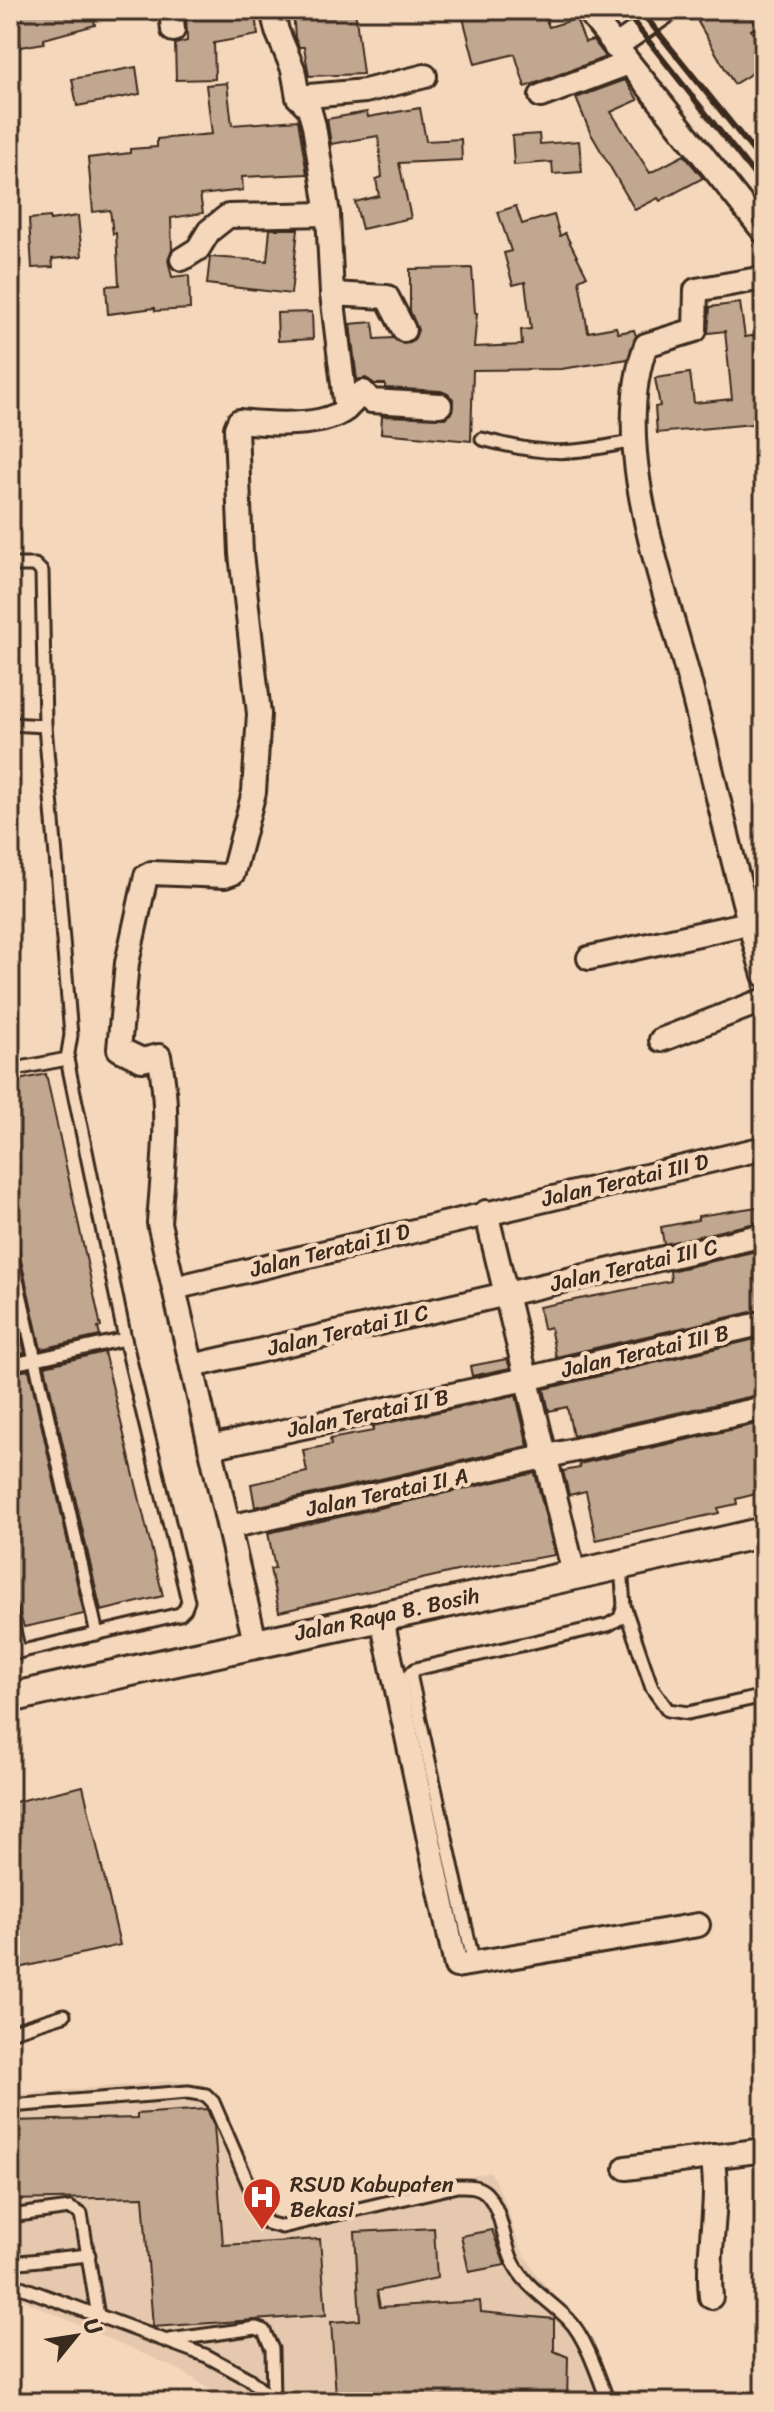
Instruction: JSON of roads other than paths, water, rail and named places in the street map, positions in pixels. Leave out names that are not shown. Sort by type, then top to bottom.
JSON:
[{"type":"street","points":[[272,10],[293,69],[298,97],[309,108],[314,126],[328,214],[332,294],[346,409]]},
{"type":"street","points":[[587,10],[764,232]]},
{"type":"street","points":[[541,96],[622,55],[668,10]]},
{"type":"street","points":[[298,97],[365,91],[425,76]]},
{"type":"street","points":[[182,259],[198,249],[209,231],[228,216],[328,214]]},
{"type":"street","points":[[764,278],[696,290],[695,330],[646,345],[634,404],[634,441],[650,537],[764,975]]},
{"type":"street","points":[[332,294],[387,297],[404,330]]},
{"type":"street","points":[[255,1642],[159,1223],[165,1161],[165,1083],[159,1056],[142,1060],[119,1049],[130,949],[146,876],[152,873],[225,876],[235,872],[254,792],[259,714],[241,554],[236,428],[239,421],[313,422],[338,415],[363,392],[371,401],[440,405]]},
{"type":"street","points":[[589,958],[749,923]]},
{"type":"street","points":[[661,1040],[764,1000]]},
{"type":"street","name":"Jalan Teratai III D","points":[[486,1212],[764,1148]]},
{"type":"street","points":[[486,1212],[574,1574]]},
{"type":"street","name":"Jalan Teratai II D","points":[[174,1288],[486,1212]]},
{"type":"street","name":"Jalan Teratai III C","points":[[505,1294],[764,1235]]},
{"type":"street","name":"Jalan Teratai II C","points":[[192,1366],[505,1294]]},
{"type":"street","name":"Jalan Teratai III B","points":[[526,1379],[764,1323]]},
{"type":"street","name":"Jalan Teratai II B","points":[[210,1447],[526,1379]]},
{"type":"street","name":"Jalan Teratai II A","points":[[229,1527],[764,1408]]},
{"type":"street","name":"Jalan Raya B. Bosih","points":[[10,1698],[255,1642],[621,1566],[764,1532]]},
{"type":"street","points":[[381,1615],[456,1966],[698,1925]]},
{"type":"street","points":[[626,2168],[764,2150]]},
{"type":"street","points":[[711,2297],[710,2267],[717,2181],[712,2156]]},
{"type":"lane","points":[[482,439],[528,451],[561,454],[634,441]]},
{"type":"lane","points":[[10,565],[35,565],[42,572],[45,726],[71,1035],[67,1059],[125,1339],[188,1601],[180,1614],[14,1653],[10,1612]]},
{"type":"lane","points":[[10,724],[45,726]]},
{"type":"lane","points":[[10,1070],[67,1059]]},
{"type":"lane","points":[[10,1249],[97,1634]]},
{"type":"lane","points":[[10,1365],[125,1339]]},
{"type":"lane","points":[[621,1566],[624,1606],[652,1688],[668,1710],[688,1713],[764,1696]]},
{"type":"lane","points":[[471,1951],[410,1674],[416,1669],[608,1625],[620,1618],[624,1606]]},
{"type":"lane","points":[[10,2032],[64,2015]]},
{"type":"lane","points":[[10,2106],[188,2092],[206,2095],[213,2102],[261,2213],[272,2226],[282,2227],[457,2186],[473,2186],[483,2191],[498,2214],[501,2230],[518,2271],[534,2291],[576,2328],[608,2402]]},
{"type":"lane","points":[[10,2216],[70,2208],[76,2210],[84,2221],[98,2316]]},
{"type":"lane","points":[[10,2263],[89,2255]]},
{"type":"lane","points":[[10,2283],[229,2367],[249,2379],[274,2401]]},
{"type":"lane","points":[[164,2340],[256,2328],[264,2331],[272,2349],[274,2401]]},
{"type":"railway","points":[[624,10],[764,187]]},
{"type":"railway","points":[[640,10],[764,164]]},
{"type":"place","name":"RSUD Kabupaten Bekasi","points":[[262,2231]]}]
